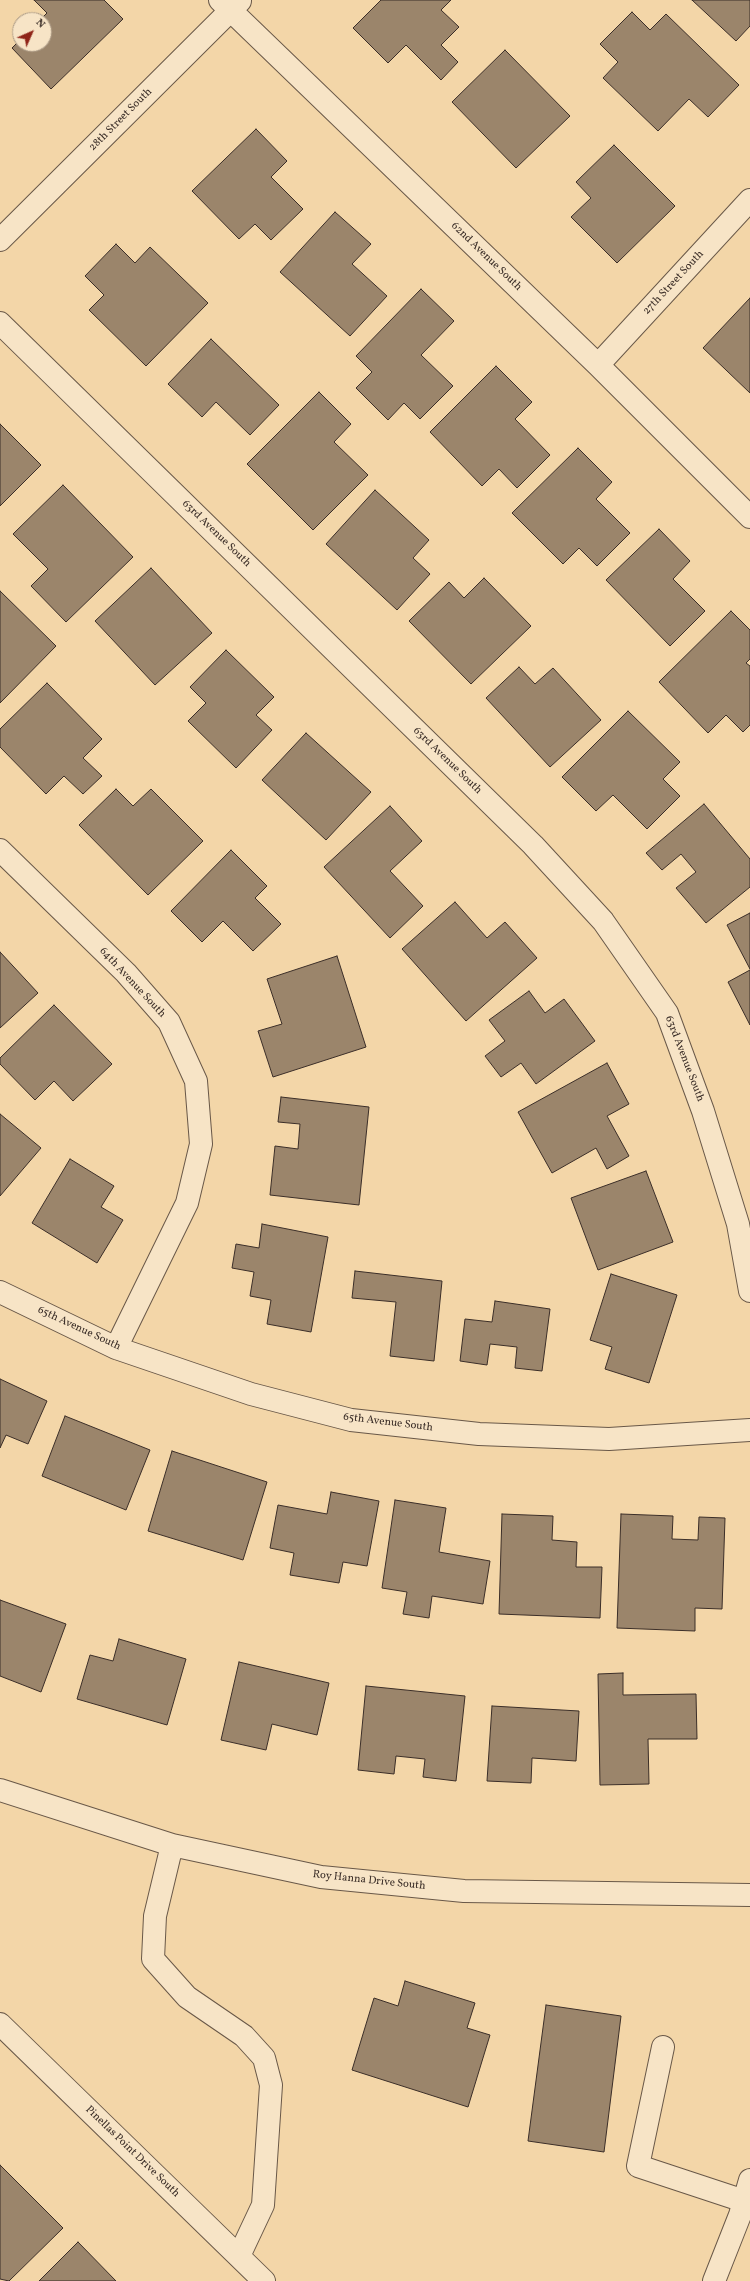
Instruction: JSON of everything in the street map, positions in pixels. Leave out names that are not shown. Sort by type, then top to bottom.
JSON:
[{"type":"street","name":"28th Street South","points":[[0,240],[231,4]]},
{"type":"street","name":"62nd Avenue South","points":[[231,4],[598,365],[750,517]]},
{"type":"street","name":"27th Street South","points":[[598,365],[750,200]]},
{"type":"street","name":"63rd Avenue South","points":[[0,323],[533,845],[603,921],[667,1013],[703,1111],[738,1224],[750,1291]]},
{"type":"street","name":"64th Avenue South","points":[[0,850],[126,973],[169,1022],[196,1081],[201,1144],[187,1203],[116,1348]]},
{"type":"street","name":"65th Avenue South","points":[[0,1292],[116,1348],[251,1394],[351,1420],[479,1434],[609,1439],[750,1430]]},
{"type":"street","name":"Roy Hanna Drive South","points":[[0,1790],[172,1844],[321,1877],[464,1891],[750,1895]]},
{"type":"street","points":[[172,1844],[155,1916],[153,1959],[187,1997],[244,2036],[264,2058],[271,2085],[263,2205],[239,2256]]},
{"type":"street","name":"Pinellas Point Drive South","points":[[0,2024],[264,2281]]},
{"type":"street","points":[[663,2047],[638,2166],[744,2201]]},
{"type":"street","points":[[714,2281],[744,2201],[750,2180]]},
{"type":"building","points":[[34,0],[104,0],[123,19],[51,89],[16,52],[52,52],[52,12],[46,12]]},
{"type":"building","points":[[381,0],[451,0],[441,10],[459,27],[441,45],[458,62],[441,80],[406,45],[388,63],[353,28]]},
{"type":"building","points":[[692,0],[750,0],[750,26],[736,41]]},
{"type":"building","points":[[632,12],[650,30],[666,14],[739,85],[708,117],[689,99],[658,131],[603,78],[618,62],[600,44]]},
{"type":"building","points":[[505,50],[570,116],[516,168],[452,102]]},
{"type":"building","points":[[256,129],[287,161],[271,177],[303,209],[271,240],[255,224],[239,239],[192,191]]},
{"type":"building","points":[[614,145],[675,206],[617,263],[571,217],[591,198],[576,182]]},
{"type":"building","points":[[335,212],[371,244],[352,264],[387,296],[350,336],[280,272]]},
{"type":"building","points":[[116,244],[135,263],[150,247],[208,303],[146,366],[89,310],[104,295],[85,276]]},
{"type":"building","points":[[421,289],[454,321],[421,355],[453,386],[420,419],[404,403],[388,420],[356,388],[372,372],[356,356]]},
{"type":"building","points":[[750,298],[750,393],[703,348]]},
{"type":"building","points":[[211,339],[279,405],[250,435],[216,402],[202,417],[168,384]]},
{"type":"building","points":[[496,366],[532,402],[515,419],[550,455],[517,488],[499,469],[482,486],[430,432]]},
{"type":"building","points":[[319,392],[351,424],[334,442],[368,475],[313,530],[247,464]]},
{"type":"building","points":[[0,424],[41,465],[0,506]]},
{"type":"building","points":[[578,448],[612,482],[596,499],[630,533],[597,566],[579,548],[563,564],[512,513]]},
{"type":"building","points":[[63,485],[133,557],[66,622],[31,586],[48,569],[13,534]]},
{"type":"building","points":[[375,490],[429,540],[413,558],[430,574],[397,610],[326,544]]},
{"type":"building","points":[[659,529],[690,561],[673,579],[705,611],[670,646],[606,580]]},
{"type":"building","points":[[151,568],[212,633],[155,685],[95,621]]},
{"type":"building","points":[[484,578],[531,626],[471,684],[409,621],[449,582],[464,598]]},
{"type":"building","points":[[0,591],[56,646],[0,703]]},
{"type":"building","points":[[731,611],[750,630],[750,659],[746,663],[750,666],[750,725],[743,732],[726,715],[708,733],[659,682]]},
{"type":"building","points":[[226,650],[274,697],[256,715],[272,730],[236,768],[188,721],[206,703],[190,687]]},
{"type":"building","points":[[519,667],[535,684],[553,668],[601,720],[550,767],[486,698]]},
{"type":"building","points":[[47,683],[102,739],[83,758],[102,776],[83,794],[64,776],[46,794],[0,747],[0,729]]},
{"type":"building","points":[[628,711],[680,762],[663,779],[680,796],[647,829],[613,795],[596,811],[562,777]]},
{"type":"building","points":[[306,733],[371,792],[326,840],[262,780]]},
{"type":"building","points":[[116,789],[133,806],[151,789],[203,841],[148,895],[79,825]]},
{"type":"building","points":[[704,804],[750,859],[750,887],[706,923],[676,888],[696,872],[681,854],[662,870],[646,853]]},
{"type":"building","points":[[390,806],[422,841],[390,871],[423,906],[390,938],[324,867]]},
{"type":"building","points":[[231,850],[267,886],[255,898],[281,924],[253,951],[223,921],[202,942],[171,911]]},
{"type":"building","points":[[455,902],[487,938],[505,922],[537,958],[466,1021],[402,949]]},
{"type":"building","points":[[750,913],[750,969],[727,925]]},
{"type":"building","points":[[0,952],[38,993],[0,1028]]},
{"type":"building","points":[[337,956],[366,1047],[273,1077],[258,1031],[282,1024],[267,979]]},
{"type":"building","points":[[750,970],[750,1025],[728,982]]},
{"type":"building","points":[[529,991],[545,1013],[564,999],[595,1041],[536,1084],[521,1063],[501,1077],[485,1056],[505,1041],[489,1020]]},
{"type":"building","points":[[54,1005],[112,1064],[73,1101],[54,1081],[35,1100],[0,1064],[0,1058]]},
{"type":"building","points":[[607,1063],[629,1104],[607,1116],[629,1156],[607,1169],[596,1148],[552,1173],[518,1112]]},
{"type":"building","points":[[281,1097],[369,1107],[359,1205],[270,1195],[275,1146],[298,1149],[300,1124],[278,1122]]},
{"type":"building","points":[[0,1114],[41,1148],[0,1196]]},
{"type":"building","points":[[70,1159],[114,1186],[101,1207],[123,1220],[97,1263],[32,1223]]},
{"type":"building","points":[[646,1171],[673,1242],[598,1270],[571,1198]]},
{"type":"building","points":[[262,1224],[328,1237],[311,1332],[267,1324],[271,1300],[250,1296],[254,1272],[232,1268],[236,1244],[259,1248]]},
{"type":"building","points":[[355,1271],[442,1281],[434,1361],[390,1356],[396,1302],[352,1298]]},
{"type":"building","points":[[611,1274],[677,1295],[649,1383],[605,1369],[612,1347],[590,1340]]},
{"type":"building","points":[[495,1301],[550,1309],[542,1371],[515,1368],[517,1347],[490,1344],[487,1365],[460,1361],[465,1319],[492,1322]]},
{"type":"building","points":[[0,1379],[47,1401],[28,1444],[6,1435],[0,1448]]},
{"type":"building","points":[[65,1416],[150,1450],[126,1510],[42,1476]]},
{"type":"building","points":[[172,1451],[267,1482],[243,1560],[148,1531]]},
{"type":"building","points":[[331,1492],[379,1501],[367,1566],[343,1562],[339,1583],[290,1575],[294,1553],[270,1548],[278,1505],[327,1514]]},
{"type":"building","points":[[395,1500],[446,1508],[439,1552],[490,1561],[483,1604],[432,1596],[429,1618],[403,1614],[407,1592],[382,1588]]},
{"type":"building","points":[[502,1514],[553,1516],[552,1540],[577,1542],[576,1567],[602,1567],[600,1618],[499,1614]]},
{"type":"building","points":[[621,1514],[673,1516],[672,1539],[698,1540],[699,1517],[725,1518],[722,1609],[695,1608],[695,1631],[617,1628]]},
{"type":"building","points":[[0,1600],[66,1624],[41,1692],[0,1676]]},
{"type":"building","points":[[119,1639],[186,1659],[167,1725],[77,1699],[90,1655],[113,1661]]},
{"type":"building","points":[[239,1662],[329,1683],[317,1735],[272,1724],[266,1750],[221,1740]]},
{"type":"building","points":[[623,1673],[623,1695],[696,1694],[697,1739],[648,1739],[649,1784],[600,1785],[598,1674]]},
{"type":"building","points":[[366,1686],[465,1696],[456,1781],[423,1777],[425,1759],[396,1756],[394,1774],[358,1770]]},
{"type":"building","points":[[492,1706],[579,1711],[576,1761],[532,1758],[531,1783],[487,1781]]},
{"type":"building","points":[[405,1981],[475,2003],[467,2028],[490,2035],[468,2107],[352,2070],[374,1998],[398,2006]]},
{"type":"building","points":[[546,2005],[621,2016],[604,2152],[528,2141]]},
{"type":"building","points":[[0,2165],[63,2228],[9,2281],[0,2279]]},
{"type":"building","points":[[78,2242],[116,2281],[39,2281]]}]
